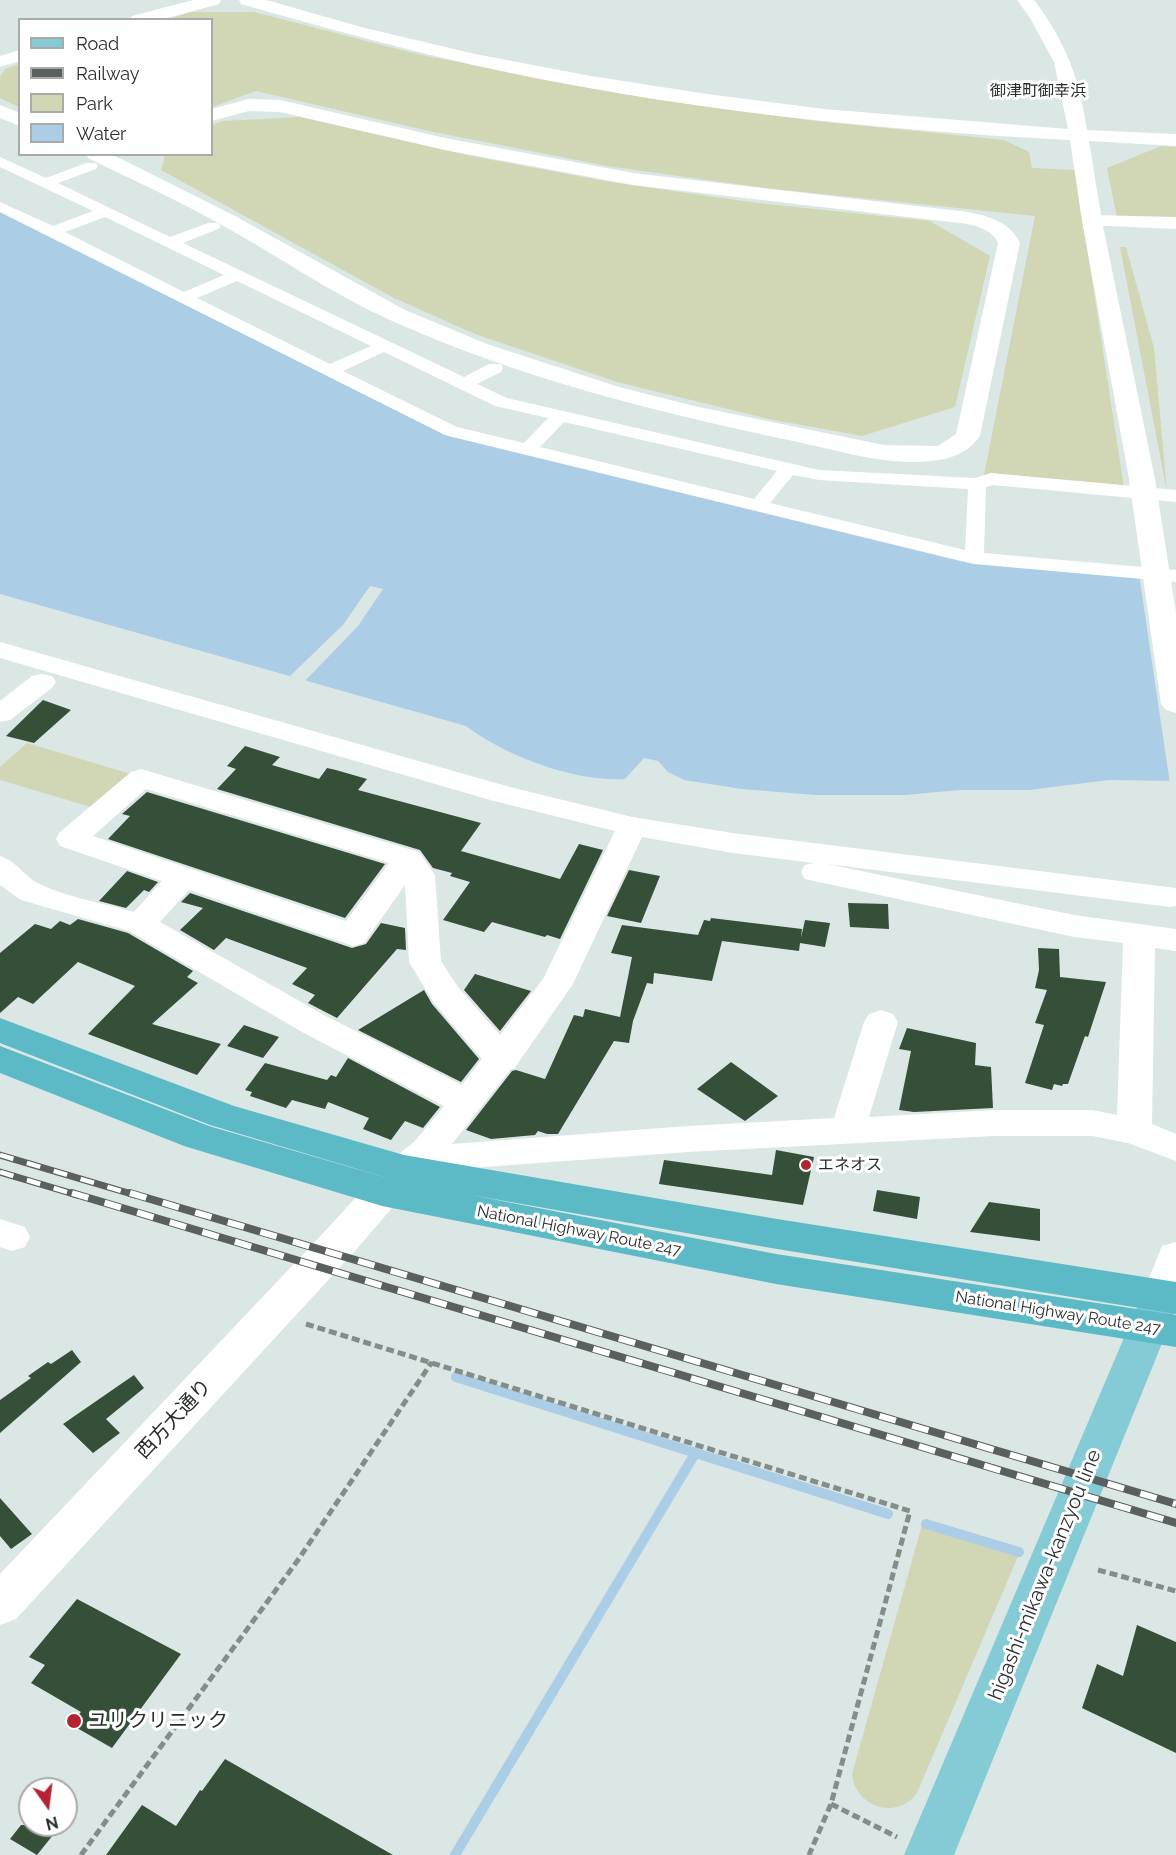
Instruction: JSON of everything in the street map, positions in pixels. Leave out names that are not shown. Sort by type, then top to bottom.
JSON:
[{"type":"highway","name":"National Highway Route 247","points":[[0,1030],[393,1180]]},
{"type":"highway","name":"National Highway Route 247","points":[[0,1059],[197,1136],[776,1269],[1167,1301]]},
{"type":"main road","name":"higashi-mikawa-kanzyou line","points":[[929,1855],[1167,1301]]},
{"type":"street","points":[[146,18],[213,0]]},
{"type":"street","points":[[247,0],[375,36],[492,62],[609,84],[859,119],[1077,136],[1176,140]]},
{"type":"street","points":[[1025,0],[1038,17],[1063,62],[1074,106],[1092,221],[1142,479],[1176,704]]},
{"type":"street","points":[[0,62],[18,56]]},
{"type":"street","points":[[45,183],[96,158],[201,205],[397,315],[479,349],[611,392],[693,413],[884,452],[914,454],[946,451],[963,443],[968,436],[1009,243],[1004,232],[994,225],[968,218],[732,192],[563,167],[445,144],[280,106],[248,105],[213,116]]},
{"type":"street","points":[[0,111],[18,119]]},
{"type":"street","points":[[0,161],[501,402],[819,475],[913,474],[977,484],[991,480],[1176,496]]},
{"type":"street","points":[[0,206],[451,431],[974,558],[1176,576]]},
{"type":"street","points":[[52,232],[105,212]]},
{"type":"street","points":[[1092,221],[1176,223]]},
{"type":"street","points":[[171,242],[213,226]]},
{"type":"street","points":[[183,298],[237,275]]},
{"type":"street","points":[[329,371],[384,346]]},
{"type":"street","points":[[464,384],[495,368]]},
{"type":"street","points":[[528,450],[560,416]]},
{"type":"street","points":[[758,506],[788,469]]},
{"type":"street","points":[[974,558],[977,484]]},
{"type":"street","points":[[0,650],[504,795],[632,826],[733,843],[1170,897]]},
{"type":"street","points":[[0,714],[42,682]]},
{"type":"street","points":[[408,859],[353,935],[71,839],[141,778],[408,859],[420,875],[425,962],[446,995],[502,1060]]},
{"type":"street","points":[[393,1180],[428,1150],[502,1060],[557,984],[632,826]]},
{"type":"street","points":[[733,843],[798,868],[1074,926],[1176,940]]},
{"type":"street","points":[[0,866],[15,883],[32,892],[140,924],[314,1024],[467,1103]]},
{"type":"street","points":[[140,924],[183,877]]},
{"type":"street","points":[[1134,1131],[1138,936]]},
{"type":"street","points":[[847,1131],[881,1022]]},
{"type":"street","points":[[393,1180],[457,1156],[688,1139],[994,1123],[1092,1123],[1134,1131],[1176,1148]]},
{"type":"street","name":"西方大通り","points":[[0,1605],[347,1233],[393,1180]]},
{"type":"path","points":[[305,1324],[910,1511],[831,1804],[809,1855]]},
{"type":"path","points":[[81,1855],[298,1560],[432,1362]]},
{"type":"path","points":[[1098,1570],[1176,1591]]},
{"type":"path","points":[[831,1804],[929,1855]]},
{"type":"green space","points":[[191,12],[254,12],[421,55],[653,99],[816,121],[1004,140],[1029,152],[1032,168],[1075,170],[1124,487],[984,475],[1035,216],[765,188],[607,166],[429,131],[256,91],[213,107],[213,18],[172,18]]},
{"type":"green space","points":[[18,65],[18,107],[0,98],[0,77],[5,69]]},
{"type":"green space","points":[[300,117],[471,156],[610,182],[757,203],[930,221],[990,256],[955,407],[862,436],[769,419],[617,382],[475,334],[392,297],[161,170],[165,156],[213,156],[213,125],[223,121]]},
{"type":"green space","points":[[1161,146],[1176,147],[1176,218],[1117,217],[1107,168]]},
{"type":"green space","points":[[1120,247],[1126,247],[1154,348],[1167,492]]},
{"type":"green space","points":[[27,743],[131,774],[91,807],[0,780],[0,767]]},
{"type":"green space","points":[[922,1525],[1019,1554],[917,1793],[909,1802],[888,1808],[869,1802],[861,1795],[852,1774]]},
{"type":"water","points":[[0,212],[448,436],[964,562],[1176,580],[1176,781],[1109,780],[1029,790],[959,790],[906,795],[815,795],[742,789],[684,780],[668,772],[658,761],[644,758],[625,779],[584,776],[520,757],[466,726],[0,594]]},
{"type":"pier","points":[[1139,574],[1176,577],[1176,784],[1170,784]]},
{"type":"pier","points":[[370,586],[383,589],[358,626],[305,681],[290,676],[343,625]]},
{"type":"building","points":[[43,700],[71,710],[34,743],[6,736]]},
{"type":"building","points":[[245,746],[280,757],[272,765],[319,779],[327,768],[336,770],[367,779],[358,790],[481,823],[461,851],[560,879],[579,844],[603,850],[560,939],[492,922],[484,932],[443,920],[470,882],[450,876],[452,873],[433,868],[420,850],[217,789],[236,769],[227,766]]},
{"type":"building","points":[[147,792],[385,864],[345,918],[108,839],[130,816],[122,814]]},
{"type":"building","points":[[629,870],[660,876],[641,923],[607,916]]},
{"type":"building","points":[[127,871],[158,882],[149,892],[144,890],[126,908],[99,901]]},
{"type":"building","points":[[190,893],[352,948],[366,944],[381,923],[405,928],[406,950],[397,949],[337,1018],[308,1003],[315,995],[292,984],[307,968],[226,938],[214,950],[180,930],[203,908],[181,902]]},
{"type":"building","points":[[848,903],[888,904],[889,929],[850,927]]},
{"type":"building","points":[[711,918],[802,929],[801,938],[805,920],[830,923],[825,947],[800,943],[799,951],[722,941],[712,981],[654,973],[653,984],[647,983],[633,1021],[629,1043],[614,1041],[558,1134],[538,1131],[535,1135],[491,1139],[466,1130],[512,1071],[516,1070],[545,1079],[574,1015],[583,1017],[585,1009],[620,1017],[632,957],[611,953],[622,925],[698,935],[704,920],[710,921]]},
{"type":"building","points":[[78,919],[128,933],[193,971],[187,977],[198,983],[152,1024],[221,1044],[197,1075],[88,1034],[135,986],[78,962],[33,1004],[18,997],[0,1013],[0,953],[35,924],[51,929],[60,921],[70,925]]},
{"type":"building","points":[[1038,948],[1059,949],[1060,977],[1106,982],[1088,1037],[1085,1036],[1068,1084],[1062,1086],[1054,1084],[1052,1090],[1025,1083],[1044,1025],[1035,1023],[1047,990],[1035,988],[1039,970]]},
{"type":"building","points":[[475,974],[531,991],[500,1031],[464,990]]},
{"type":"building","points":[[424,990],[432,1004],[479,1059],[461,1082],[358,1030]]},
{"type":"building","points":[[244,1025],[279,1037],[263,1058],[227,1046]]},
{"type":"building","points":[[907,1028],[976,1043],[975,1065],[991,1067],[993,1108],[914,1112],[899,1110],[911,1051],[899,1049]]},
{"type":"building","points":[[348,1058],[440,1107],[423,1128],[405,1121],[391,1140],[363,1129],[369,1118],[328,1102],[325,1109],[292,1100],[286,1108],[250,1096],[252,1092],[245,1090],[265,1063],[327,1080],[331,1075],[336,1077]]},
{"type":"building","points":[[731,1062],[778,1096],[745,1121],[697,1089]]},
{"type":"building","points":[[776,1150],[814,1157],[803,1205],[659,1184],[664,1160],[772,1175]]},
{"type":"building","points":[[877,1190],[920,1197],[917,1219],[873,1211]]},
{"type":"building","points":[[989,1202],[1040,1209],[1040,1241],[970,1232]]},
{"type":"building","points":[[72,1350],[81,1362],[0,1433],[0,1400],[31,1378],[28,1376],[48,1362],[51,1364]]},
{"type":"building","points":[[134,1375],[144,1388],[106,1419],[120,1433],[93,1453],[63,1424]]},
{"type":"building","points":[[0,1498],[32,1534],[11,1549],[0,1536]]},
{"type":"building","points":[[77,1599],[181,1654],[112,1748],[70,1724],[81,1712],[31,1683],[45,1665],[29,1657]]},
{"type":"building","points":[[1137,1625],[1176,1642],[1176,1753],[1082,1708],[1097,1664],[1123,1676]]},
{"type":"building","points":[[225,1759],[393,1855],[106,1855],[142,1805],[176,1826],[200,1790],[202,1791]]},
{"type":"building","points":[[18,1829],[18,1837],[51,1837],[37,1855],[10,1839]]},
{"type":"waterway","points":[[456,1377],[695,1453]]},
{"type":"waterway","points":[[455,1855],[695,1453]]},
{"type":"waterway","points":[[695,1453],[888,1514]]},
{"type":"waterway","points":[[926,1524],[1019,1552]]},
{"type":"railway","points":[[0,1155],[135,1195]]},
{"type":"railway","points":[[0,1172],[77,1195]]},
{"type":"railway","points":[[72,1193],[1176,1523]]},
{"type":"railway","points":[[130,1193],[1176,1504]]},
{"type":"place","name":"エネオス","points":[[806,1165]]},
{"type":"place","name":"ユリクリニック","points":[[74,1721]]},
{"type":"district","name":"御津町御幸浜","points":[[1038,91]]}]
